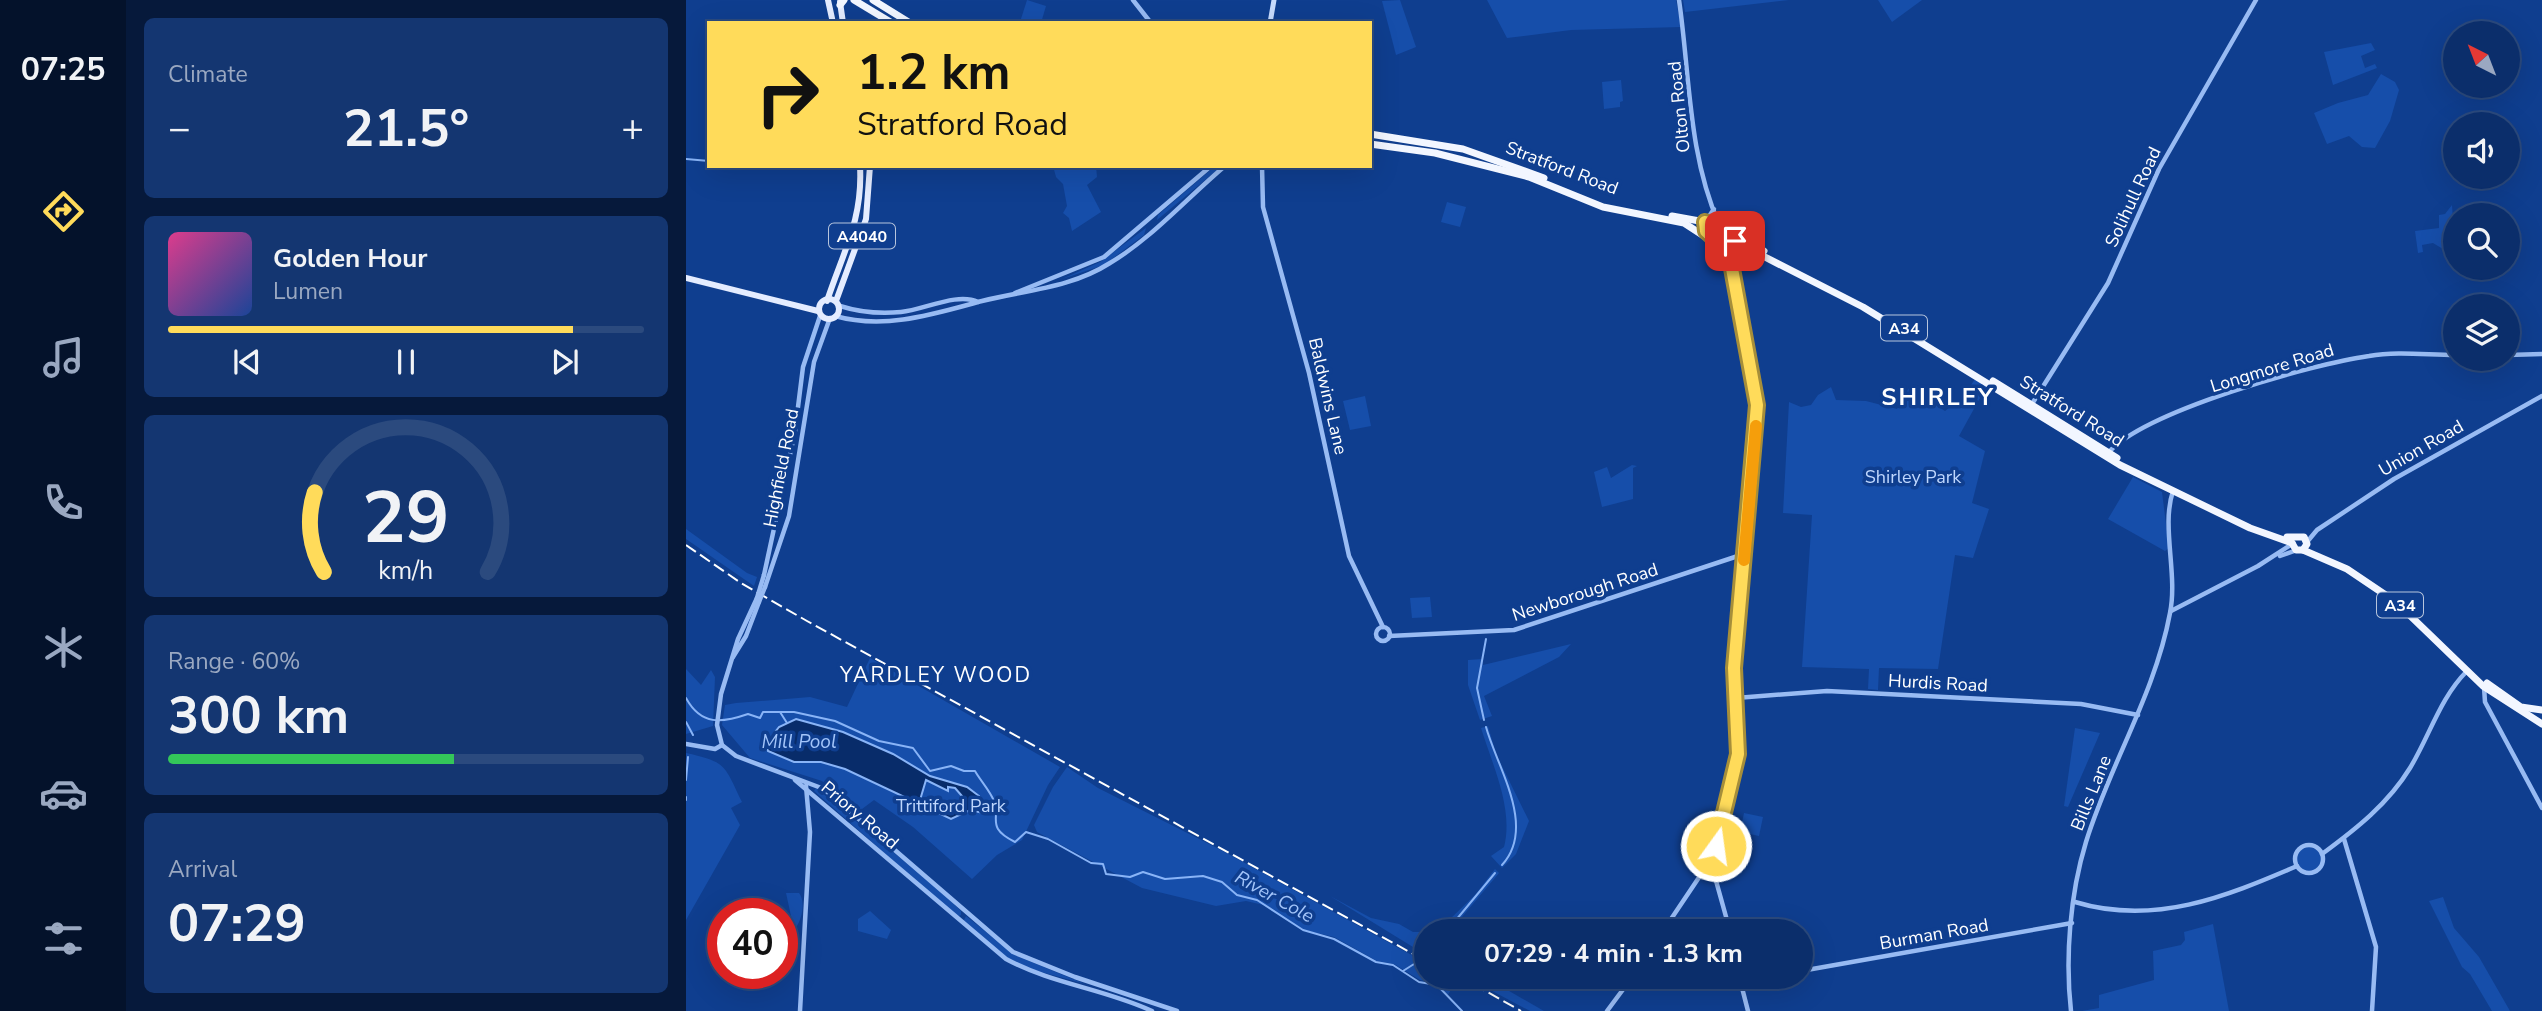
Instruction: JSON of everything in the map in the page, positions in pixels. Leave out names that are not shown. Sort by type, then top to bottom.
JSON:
[{"type":"highway","points":[[854,0],[889,21]]},
{"type":"highway","points":[[873,0],[904,21]]},
{"type":"highway","name":"Stratford Road","points":[[1372,134],[1463,149],[1603,207],[1684,223],[1724,248],[1755,250]]},
{"type":"highway","points":[[1435,153],[1436,143]]},
{"type":"highway","name":"Stratford Road","points":[[1372,144],[1500,165],[1604,203],[1705,222],[1723,228],[1755,250],[1864,304],[2138,473],[2278,539],[2299,543]]},
{"type":"highway","points":[[1461,159],[1463,149]]},
{"type":"highway","name":"Stratford Road","points":[[2031,407],[2109,452],[2138,473]]},
{"type":"highway","name":"Stratford Road","points":[[2240,522],[2299,543],[2396,601],[2483,686],[2542,724]]},
{"type":"highway","name":"Stratford Road","points":[[2468,669],[2521,707],[2539,710],[2532,719]]},
{"type":"main road","points":[[1270,21],[1274,0]]},
{"type":"main road","points":[[829,1],[833,21]]},
{"type":"main road","points":[[840,1],[844,21]]},
{"type":"main road","name":"A4040","points":[[838,304],[860,203],[860,168]]},
{"type":"main road","name":"A4040","points":[[827,301],[869,204],[870,168]]},
{"type":"main road","points":[[860,203],[869,204]]},
{"type":"main road","points":[[686,278],[832,317],[838,304],[827,301],[819,313]]},
{"type":"street","points":[[1133,0],[1149,21]]},
{"type":"street","name":"Olton Road","points":[[1679,0],[1687,55],[1693,138],[1714,209],[1723,228],[1735,241],[1736,249]]},
{"type":"street","name":"Solihull Road","points":[[2031,407],[2108,283],[2159,169],[2256,0]]},
{"type":"street","points":[[1011,295],[1035,283],[1093,263],[1148,221],[1209,168]]},
{"type":"street","points":[[832,317],[901,321],[975,302],[1043,290],[1097,271],[1126,253],[1223,168]]},
{"type":"street","name":"Baldwins Lane","points":[[1262,168],[1264,207],[1309,373],[1349,556],[1384,627]]},
{"type":"street","points":[[1671,919],[1706,867],[1707,860],[1712,858],[1736,769],[1734,668],[1757,401],[1731,263],[1724,248],[1706,231],[1705,222],[1714,209]]},
{"type":"street","points":[[1148,221],[1154,228]]},
{"type":"street","points":[[1731,263],[1736,249]]},
{"type":"street","points":[[1035,283],[1043,290]]},
{"type":"street","points":[[838,304],[879,313],[902,312],[965,299],[975,302]]},
{"type":"street","name":"Highfield Road","points":[[758,600],[783,494],[805,360],[819,313]]},
{"type":"street","name":"Highfield Road","points":[[722,745],[717,715],[732,658],[765,587],[793,495],[814,362],[832,317]]},
{"type":"street","points":[[2520,355],[2542,354]]},
{"type":"street","name":"Longmore Road","points":[[2109,452],[2127,437],[2190,407],[2312,367],[2372,355],[2443,355]]},
{"type":"street","points":[[805,360],[814,362]]},
{"type":"street","name":"Union Road","points":[[2299,543],[2422,462],[2542,396]]},
{"type":"street","points":[[794,431],[804,432]]},
{"type":"street","name":"Bills Lane","points":[[2071,1011],[2067,968],[2085,844],[2161,654],[2171,611],[2173,592],[2169,503],[2173,491]]},
{"type":"street","points":[[783,494],[793,495]]},
{"type":"street","points":[[2278,539],[2283,545],[2282,551]]},
{"type":"street","points":[[2269,560],[2299,543]]},
{"type":"street","points":[[2171,611],[2299,543]]},
{"type":"street","name":"Newborough Road","points":[[1389,636],[1514,630],[1744,554]]},
{"type":"street","points":[[1384,627],[1389,631],[1389,636],[1384,641],[1377,637],[1378,630],[1384,627]]},
{"type":"street","points":[[2322,854],[2344,839],[2379,808],[2408,771],[2449,689],[2468,669]]},
{"type":"street","points":[[2483,686],[2484,699],[2542,808]]},
{"type":"street","name":"Hurdis Road","points":[[1736,698],[1827,691],[2081,704],[2138,715]]},
{"type":"street","points":[[2484,699],[2491,692]]},
{"type":"street","points":[[686,744],[715,748],[722,745],[736,756],[795,779]]},
{"type":"street","name":"Priory Road","points":[[795,779],[824,789],[1003,946],[1087,981],[1177,1011]]},
{"type":"street","name":"Priory Road","points":[[795,779],[805,789],[820,797],[996,952],[1021,967],[1152,1011]]},
{"type":"street","points":[[800,1011],[810,832],[806,782]]},
{"type":"street","points":[[2344,839],[2376,947],[2371,1011]]},
{"type":"street","points":[[2313,846],[2322,854],[2322,865],[2314,873],[2302,872],[2297,866],[2295,858],[2301,848],[2313,846]]},
{"type":"street","points":[[1712,858],[1717,864],[1713,870],[1727,919]]},
{"type":"street","points":[[2075,902],[2129,912],[2177,909],[2217,898],[2297,866]]},
{"type":"street","points":[[1706,867],[1713,870]]},
{"type":"street","name":"Burman Road","points":[[1813,969],[2072,923]]},
{"type":"street","points":[[1085,988],[1087,981]]},
{"type":"street","points":[[1607,1011],[1623,989]]},
{"type":"street","points":[[1742,989],[1748,1011]]},
{"type":"green space","points":[[1027,0],[1046,6],[1042,21],[1020,21]]},
{"type":"green space","points":[[1400,0],[1416,47],[1396,55],[1382,1]]},
{"type":"green space","points":[[1487,0],[1676,0],[1681,27],[1571,30],[1507,38]]},
{"type":"green space","points":[[1683,0],[1789,0],[1685,12]]},
{"type":"green space","points":[[1878,0],[1922,0],[1892,22]]},
{"type":"green space","points":[[2371,43],[2375,50],[2361,56],[2365,68],[2375,64],[2377,68],[2333,85],[2324,52]]},
{"type":"green space","points":[[2381,74],[2395,82],[2399,90],[2390,121],[2375,148],[2362,147],[2349,136],[2327,144],[2314,113],[2368,95]]},
{"type":"green space","points":[[1621,80],[1623,101],[1620,102],[1620,107],[1604,109],[1602,82]]},
{"type":"green space","points":[[1054,168],[1096,168],[1097,177],[1087,185],[1101,212],[1072,231],[1069,218],[1063,213],[1067,206],[1063,184],[1056,177]]},
{"type":"green space","points":[[1213,168],[1220,168],[1157,220],[1158,215]]},
{"type":"green space","points":[[1447,202],[1466,207],[1460,227],[1441,222]]},
{"type":"green space","points":[[2443,214],[2443,249],[2433,243],[2422,245],[2423,252],[2418,253],[2415,231],[2439,228],[2439,215]]},
{"type":"green space","points":[[1146,228],[1144,235],[1104,265],[1062,279],[1100,262]]},
{"type":"green space","name":"Shirley Park","points":[[1975,379],[1986,387],[1959,436],[1985,451],[1972,503],[1989,509],[1973,558],[1955,555],[1938,669],[1879,668],[1878,690],[1868,689],[1869,669],[1802,667],[1812,515],[1783,513],[1789,402],[1801,407],[1811,405],[1818,395],[1831,387],[1836,400],[1866,401],[1897,409],[1909,388],[1945,411],[1963,397]]},
{"type":"green space","points":[[1365,396],[1371,426],[1350,430],[1343,401]]},
{"type":"green space","points":[[1632,465],[1637,466],[1633,468],[1633,499],[1602,507],[1594,472],[1607,467],[1611,478]]},
{"type":"green space","points":[[2133,477],[2162,492],[2169,548],[2165,551],[2108,519]]},
{"type":"green space","points":[[686,529],[747,573],[757,577],[754,586],[686,539]]},
{"type":"green space","points":[[1430,597],[1432,617],[1412,618],[1410,598]]},
{"type":"green space","points":[[1571,644],[1559,657],[1484,696],[1492,716],[1480,720],[1468,685],[1468,660],[1483,659],[1483,665]]},
{"type":"green space","name":"Trittiford Park","points":[[870,658],[1060,767],[1048,785],[1022,840],[997,855],[972,879],[913,827],[874,800],[858,812],[822,781],[750,758],[722,725],[725,705],[736,703],[810,697],[847,707]]},
{"type":"green space","points":[[686,669],[701,685],[711,670],[715,677],[713,726],[686,734]]},
{"type":"green space","points":[[1488,726],[1496,754],[1529,821],[1516,854],[1502,868],[1491,856],[1504,847],[1506,817],[1500,787],[1481,728]]},
{"type":"green space","points":[[2075,728],[2100,733],[2068,807],[2064,806]]},
{"type":"green space","points":[[686,753],[710,759],[723,767],[742,802],[731,808],[740,825],[686,920]]},
{"type":"green space","points":[[1067,767],[1098,788],[1223,851],[1414,956],[1414,976],[1394,964],[1377,961],[1334,937],[1304,930],[1268,906],[1246,901],[1216,906],[1142,888],[1037,832],[1034,825],[1053,787]]},
{"type":"green space","points":[[816,788],[946,896],[961,911],[961,915],[957,917],[814,791]]},
{"type":"green space","points":[[1744,813],[1763,817],[1759,836],[1740,832]]},
{"type":"green space","points":[[2309,847],[2320,854],[2321,859],[2314,870],[2309,871],[2298,864],[2297,859],[2304,848]]},
{"type":"green space","points":[[1495,869],[1499,873],[1460,919],[1450,919],[1475,895]]},
{"type":"green space","points":[[786,893],[799,893],[801,897],[803,906],[798,924],[798,898],[787,898]]},
{"type":"green space","points":[[1330,896],[1371,918],[1399,924],[1414,932],[1414,948]]},
{"type":"green space","points":[[2443,897],[2454,928],[2479,957],[2510,1011],[2492,1011],[2470,974],[2462,967],[2429,901]]},
{"type":"green space","points":[[870,911],[891,930],[887,939],[858,931],[858,919]]},
{"type":"green space","points":[[966,916],[1015,955],[1085,984],[1034,970],[1009,959],[963,922]]},
{"type":"green space","points":[[2213,924],[2229,1011],[2082,1011],[2099,1008],[2099,995],[2154,980],[2153,951],[2181,945],[2185,940],[2184,932]]},
{"type":"green space","points":[[1489,989],[1506,989],[1544,1011],[1530,1011]]},
{"type":"water","name":"Mill Pool","points":[[796,719],[843,732],[893,754],[930,776],[967,787],[979,796],[983,813],[970,810],[951,819],[845,769],[821,762],[794,762],[768,751],[766,744],[779,727]],"holes":[[[926,780],[948,791],[948,787],[955,788],[962,796],[958,808],[944,808],[920,800]]]},
{"type":"waterway","points":[[686,159],[707,161]]},
{"type":"waterway","points":[[1484,720],[1477,688],[1486,639]]},
{"type":"waterway","name":"River Cole","points":[[686,698],[698,714],[705,718],[721,720],[748,714],[760,718],[763,712],[794,712],[835,721],[879,741],[913,748],[930,771],[951,766],[964,771],[975,771],[994,801],[997,827],[1015,842],[1026,832],[1048,839],[1091,863],[1103,864],[1106,874],[1130,877],[1143,872],[1165,879],[1203,876],[1222,882],[1237,895],[1257,900],[1303,930],[1334,939],[1376,962],[1393,965],[1419,982],[1437,985],[1462,1011]]},
{"type":"waterway","points":[[780,712],[787,723]]},
{"type":"waterway","points":[[686,722],[693,735]]},
{"type":"waterway","points":[[1486,727],[1515,815],[1516,833],[1512,850],[1502,865]]},
{"type":"waterway","points":[[686,780],[688,757]]},
{"type":"waterway","points":[[1457,919],[1495,873]]},
{"type":"waterway","points":[[1403,971],[1414,964]]},
{"type":"railway","points":[[686,545],[741,583],[807,621],[1414,954]]},
{"type":"railway","points":[[1482,989],[1521,1011]]},
{"type":"slow traffic","points":[[1744,560],[1756,426]]},
{"type":"district","name":"SHIRLEY","points":[[1938,397]]},
{"type":"district","name":"YARDLEY WOOD","points":[[936,675]]},
{"type":"route","points":[[1716,846],[1738,754],[1734,668],[1751,499],[1757,401],[1731,263],[1721,245],[1706,231],[1705,222],[1723,228],[1735,241]]}]
